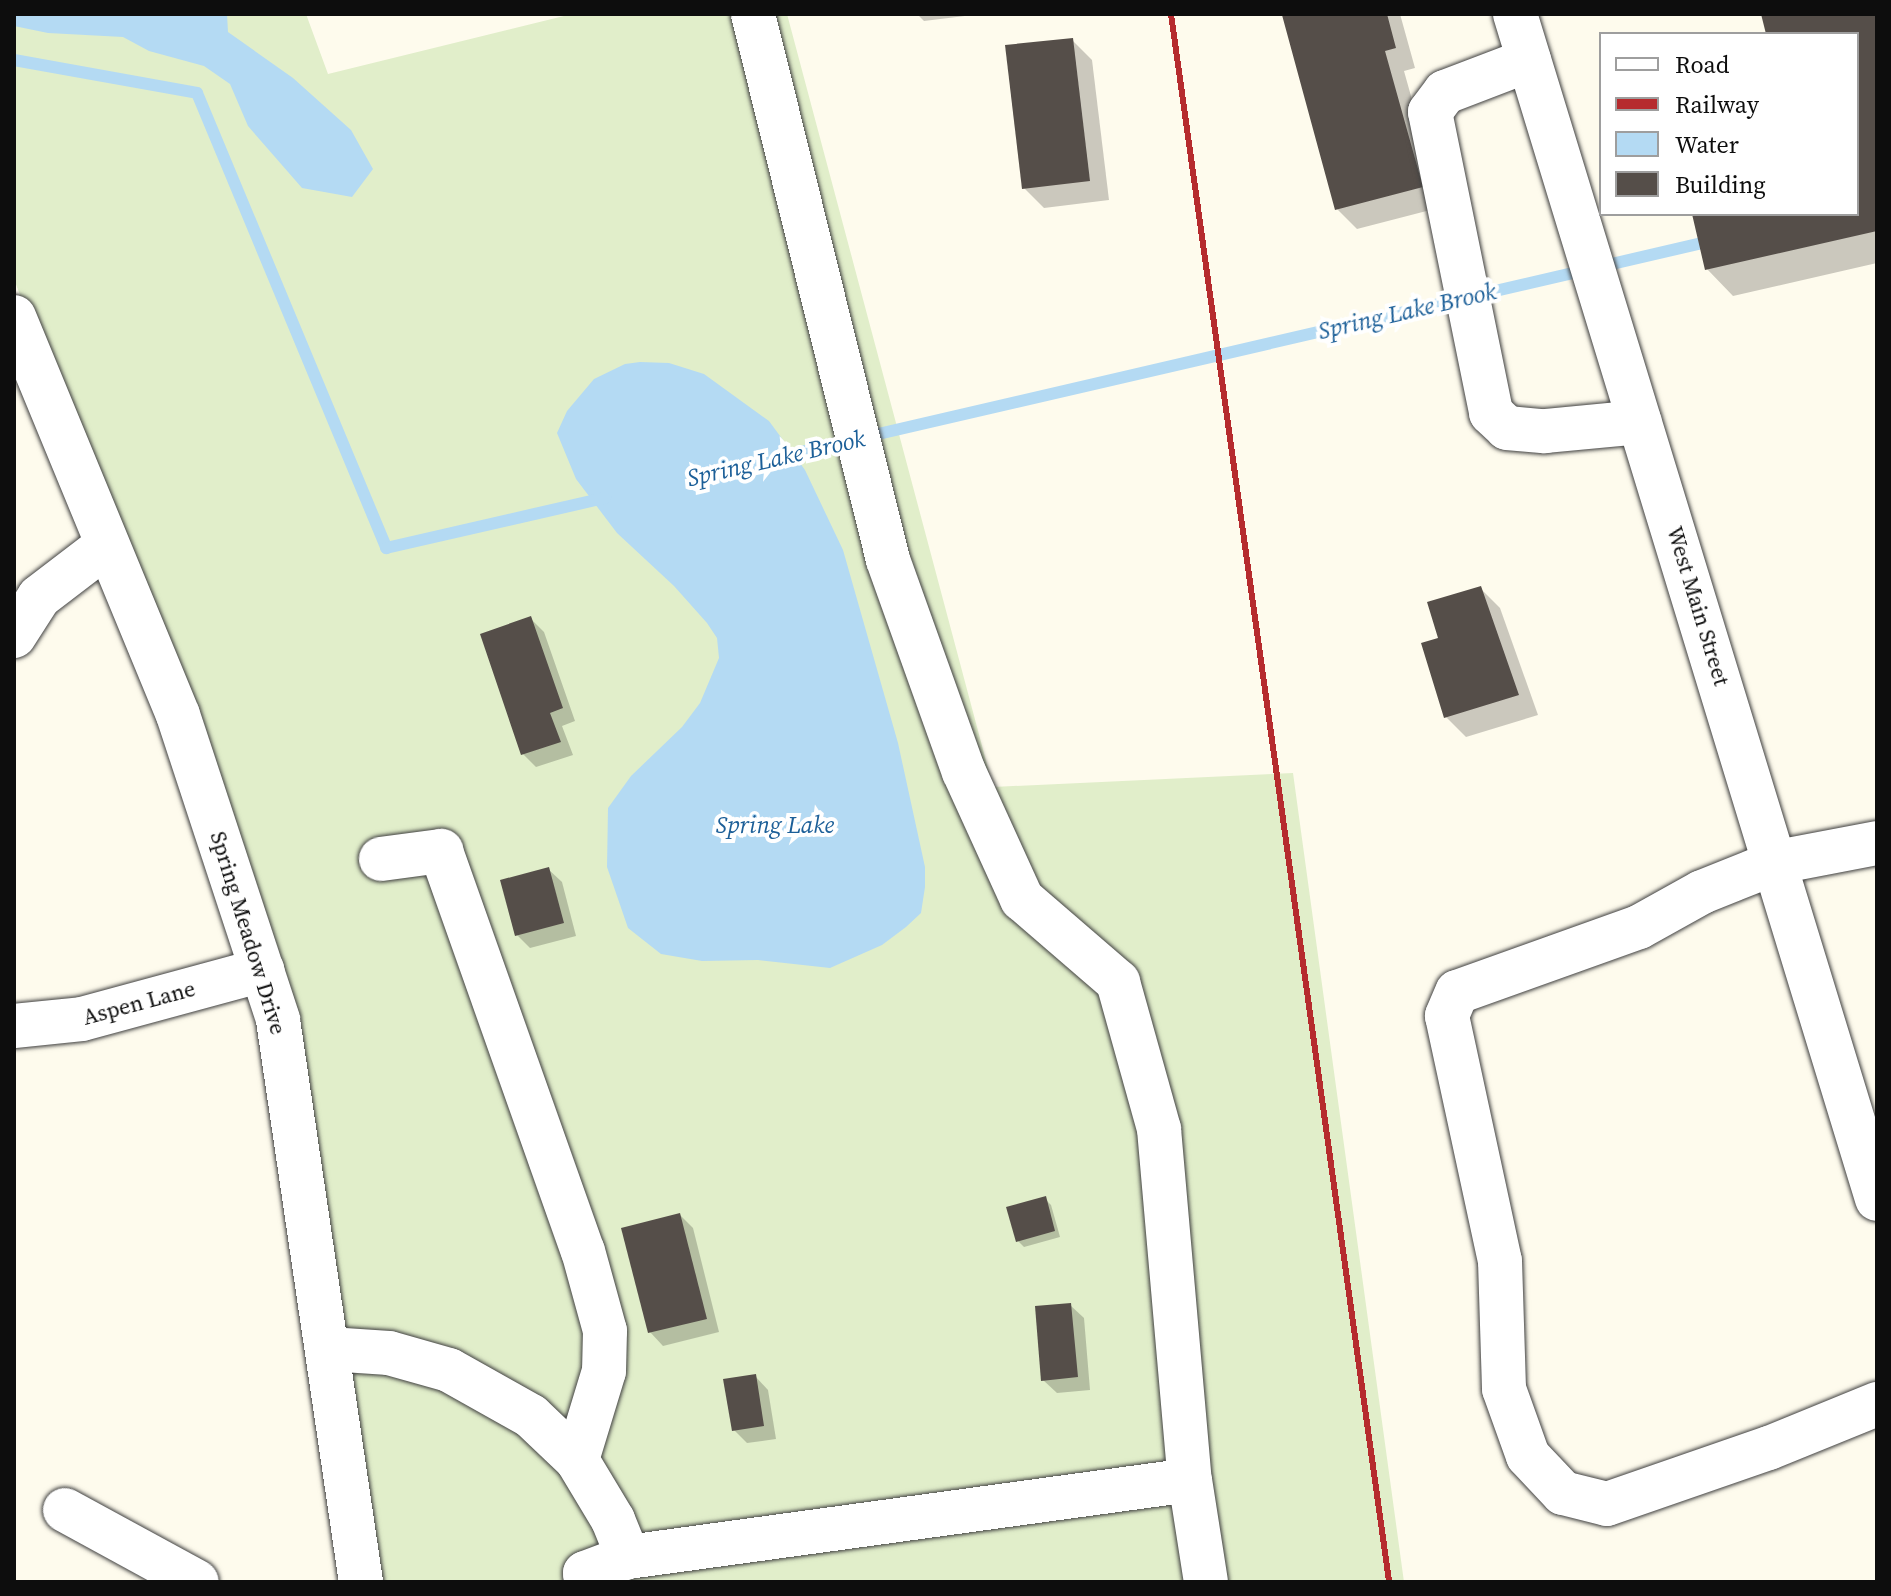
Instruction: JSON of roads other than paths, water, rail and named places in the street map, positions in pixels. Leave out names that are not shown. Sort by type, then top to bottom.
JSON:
[{"type":"street","points":[[753,14],[888,560],[964,772],[1022,899],[1118,982],[1159,1129],[1190,1480],[1206,1582]]},
{"type":"street","name":"West Main Street","points":[[1515,14],[1777,862],[1877,1199]]},
{"type":"street","points":[[1529,60],[1445,92],[1430,112],[1491,413],[1507,428],[1545,431],[1640,422]]},
{"type":"street","name":"Spring Meadow Drive","points":[[14,317],[178,715],[278,1020],[361,1582]]},
{"type":"street","points":[[14,636],[39,597],[107,545]]},
{"type":"street","points":[[1877,843],[1777,862],[1702,892],[1639,927],[1457,992],[1447,1016],[1500,1261],[1504,1389],[1528,1456],[1563,1493],[1607,1504],[1769,1448],[1877,1404]]},
{"type":"street","points":[[381,859],[441,851],[583,1251],[605,1331],[604,1371],[577,1460]]},
{"type":"street","name":"Aspen Lane","points":[[14,1026],[82,1019],[262,970]]},
{"type":"street","points":[[329,1349],[389,1353],[449,1370],[531,1416],[577,1460],[613,1520],[628,1557]]},
{"type":"street","points":[[586,1582],[585,1573],[628,1557],[1190,1480]]},
{"type":"street","points":[[65,1510],[197,1582]]},
{"type":"water","points":[[14,14],[227,14],[228,32],[293,78],[351,130],[373,169],[352,197],[302,188],[248,126],[230,84],[204,66],[149,51],[123,37],[48,33],[14,26]]},
{"type":"water","name":"Spring Lake","points":[[669,363],[704,374],[769,421],[805,470],[843,550],[898,743],[925,867],[925,887],[921,913],[906,927],[882,945],[830,968],[758,960],[702,961],[661,954],[628,928],[607,867],[608,808],[631,776],[682,727],[700,703],[719,658],[717,638],[707,623],[674,586],[617,533],[576,479],[557,433],[567,411],[594,379],[625,364]]},
{"type":"waterway","name":"Spring Lake Brook","points":[[14,60],[197,93],[386,548],[605,498]]},
{"type":"waterway","name":"Spring Lake Brook","points":[[779,457],[1711,241]]},
{"type":"railway","points":[[1171,14],[1389,1582]]}]
